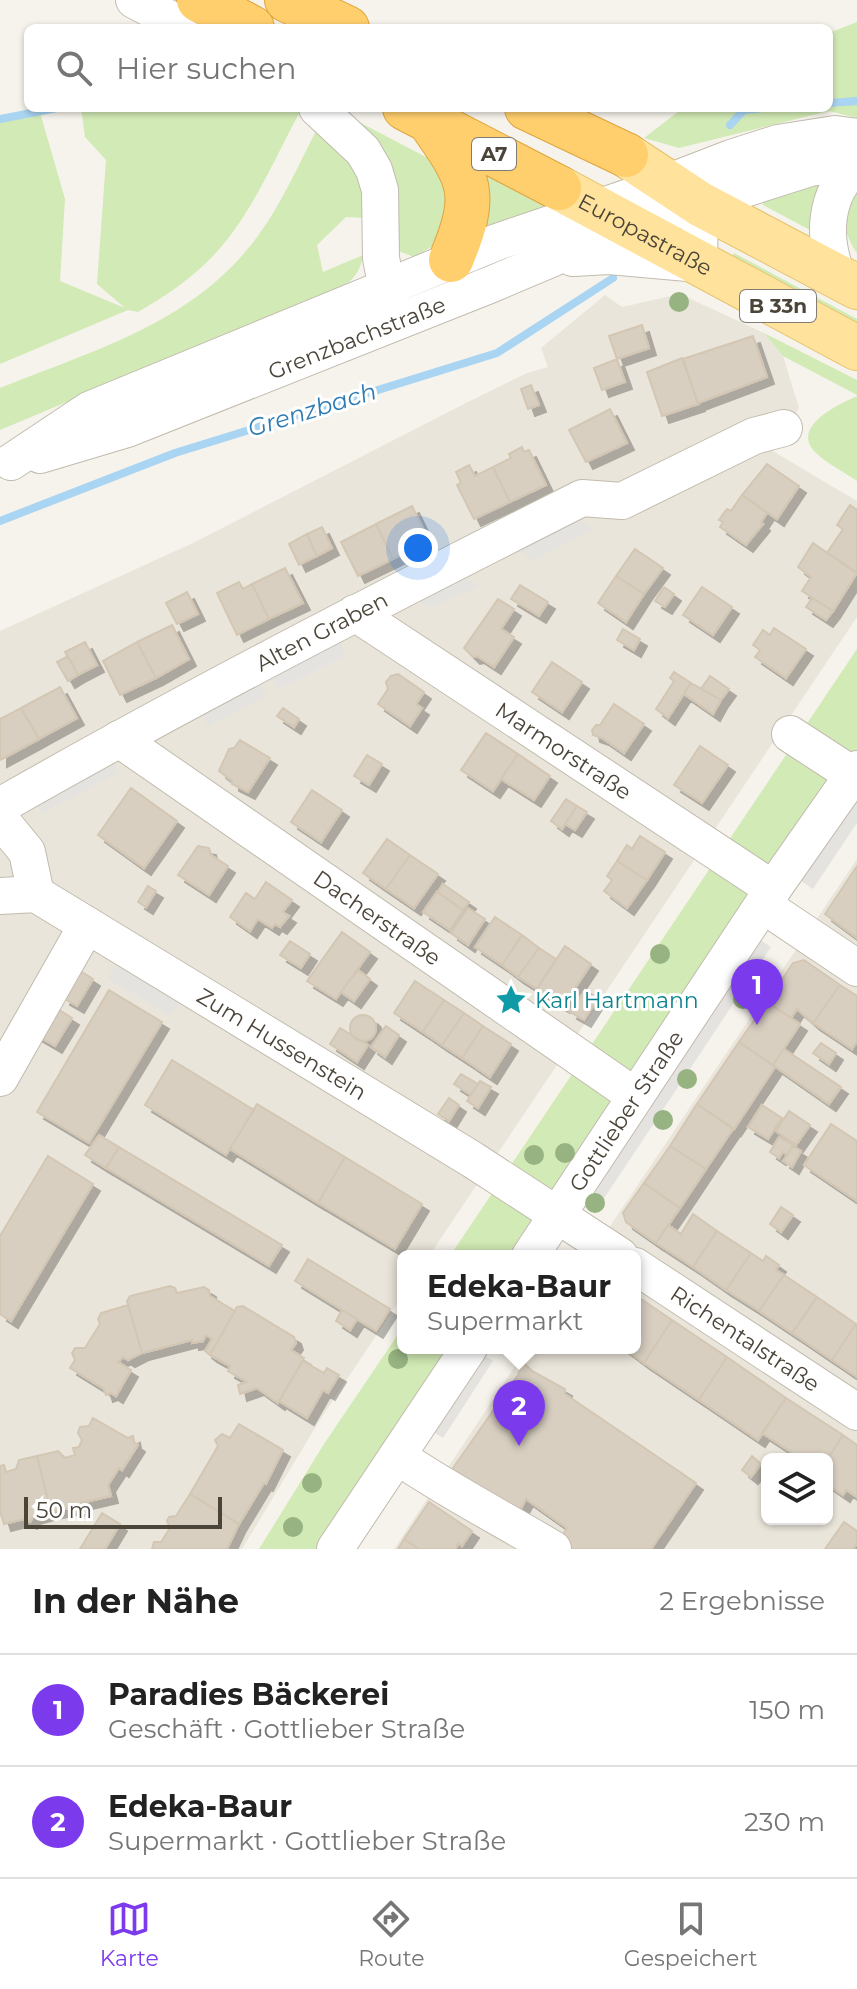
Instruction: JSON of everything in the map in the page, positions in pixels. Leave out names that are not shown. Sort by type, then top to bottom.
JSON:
[{"type":"highway","points":[[199,0],[244,24]]},
{"type":"highway","points":[[287,0],[338,24]]},
{"type":"highway","name":"A7","points":[[532,112],[630,194]]},
{"type":"highway","points":[[417,114],[462,171],[468,191],[468,214],[451,260]]},
{"type":"highway","name":"A7","points":[[417,114],[630,194]]},
{"type":"main road","name":"Europastraße","points":[[630,194],[699,264],[857,348]]},
{"type":"main road","points":[[630,194],[848,282]]},
{"type":"street","points":[[134,0],[179,24]]},
{"type":"street","points":[[321,112],[363,151],[374,170],[380,190],[381,258],[393,324]]},
{"type":"street","points":[[630,194],[731,158],[806,137],[835,134],[857,137]]},
{"type":"street","points":[[630,194],[747,186],[810,168],[857,163]]},
{"type":"street","points":[[848,282],[828,246],[827,227],[830,210],[842,182],[857,163]]},
{"type":"street","points":[[630,194],[699,264]]},
{"type":"street","name":"Grenzbachstraße","points":[[5,464],[89,410],[451,260],[630,194]]},
{"type":"street","name":"Grenzbachstraße","points":[[5,464],[127,429],[541,264],[630,194]]},
{"type":"street","points":[[541,264],[609,256],[699,264]]},
{"type":"street","name":"Alten Graben","points":[[0,806],[355,613],[582,498],[622,501],[754,436],[784,428]]},
{"type":"street","name":"Marmorstraße","points":[[355,613],[768,897],[857,968]]},
{"type":"street","points":[[790,734],[855,772]]},
{"type":"street","name":"Dacherstraße","points":[[119,739],[635,1096]]},
{"type":"street","name":"Gottlieber Straße","points":[[534,1250],[768,897],[855,772]]},
{"type":"street","points":[[0,819],[27,852],[36,894],[0,896]]},
{"type":"street","name":"Zum Hussenstein","points":[[36,894],[557,1214]]},
{"type":"street","points":[[0,1078],[87,925]]},
{"type":"street","points":[[557,1214],[611,1250]]},
{"type":"street","name":"Richentalstraße","points":[[641,1270],[857,1412]]},
{"type":"street","points":[[335,1549],[465,1354]]},
{"type":"street","points":[[397,1456],[432,1480],[553,1549]]},
{"type":"shaded area","points":[[680,294],[764,333],[783,356],[799,408],[771,450],[857,501],[857,617],[433,1250],[397,1250],[397,1304],[318,1423],[242,1549],[0,1549],[0,631],[193,543],[464,404],[527,373],[548,367],[541,348],[605,295],[622,307]]},
{"type":"shaded area","points":[[575,516],[593,529],[533,561],[515,547]]},
{"type":"shaded area","points":[[459,571],[478,587],[429,608],[412,594]]},
{"type":"shaded area","points":[[338,638],[346,655],[278,690],[269,672]]},
{"type":"shaded area","points":[[259,679],[267,696],[208,726],[200,709]]},
{"type":"shaded area","points":[[111,756],[119,772],[42,814],[33,799]]},
{"type":"shaded area","points":[[857,785],[857,823],[813,889],[795,877]]},
{"type":"shaded area","points":[[857,859],[857,1549],[394,1549],[523,1354],[641,1354],[641,1250],[594,1250]]},
{"type":"shaded area","points":[[756,937],[771,947],[601,1203],[586,1192]]},
{"type":"shaded area","points":[[118,960],[182,999],[171,1016],[107,978]]},
{"type":"shaded area","points":[[475,1354],[482,1354],[493,1361],[443,1438],[427,1428]]},
{"type":"green space","points":[[857,22],[857,118],[833,112],[833,31]]},
{"type":"green space","points":[[40,112],[65,199],[60,281],[125,308],[97,284],[106,160],[85,137],[82,112],[300,112],[239,224],[195,273],[138,312],[128,310],[0,364],[0,115]]},
{"type":"green space","points":[[340,112],[443,166],[455,206],[445,239],[414,257],[396,250],[399,190],[373,146]]},
{"type":"green space","points":[[678,112],[825,112],[679,148],[644,138]]},
{"type":"green space","points":[[317,129],[362,174],[364,218],[346,217],[317,245],[323,272],[363,255],[350,282],[0,430],[0,388],[136,333],[198,296],[226,273],[270,218]]},
{"type":"green space","points":[[472,163],[552,204],[477,234]]},
{"type":"green space","points":[[822,177],[810,230],[763,205],[762,192]]},
{"type":"green space","points":[[857,187],[857,253],[845,227],[845,212]]},
{"type":"green space","points":[[734,253],[857,319],[857,332],[729,264]]},
{"type":"green space","points":[[764,333],[857,380],[857,395],[783,356]]},
{"type":"green space","points":[[857,396],[857,481],[815,452],[809,442],[809,433],[820,417]]},
{"type":"green space","points":[[857,649],[857,749],[519,1250],[454,1250]]},
{"type":"green space","points":[[397,1336],[397,1354],[449,1354],[318,1549],[259,1549],[324,1444]]},
{"type":"building","points":[[642,325],[649,348],[617,359],[609,336]]},
{"type":"building","points":[[753,336],[767,377],[698,403],[683,359]]},
{"type":"building","points":[[682,358],[698,404],[662,416],[647,372]]},
{"type":"building","points":[[617,359],[625,382],[602,390],[594,368]]},
{"type":"building","points":[[531,385],[539,405],[528,409],[521,389]]},
{"type":"building","points":[[610,409],[627,443],[586,462],[569,430]]},
{"type":"building","points":[[522,447],[524,452],[529,450],[546,485],[510,502],[493,467],[511,458],[509,454]]},
{"type":"building","points":[[767,464],[799,486],[777,519],[742,495]]},
{"type":"building","points":[[469,465],[475,476],[493,467],[510,502],[474,519],[457,485],[461,483],[456,472]]},
{"type":"building","points":[[742,495],[767,513],[761,522],[763,524],[746,545],[720,527],[723,522],[719,520],[727,509],[731,511]]},
{"type":"building","points":[[850,505],[857,510],[857,573],[827,553],[843,529],[837,525]]},
{"type":"building","points":[[412,506],[429,541],[393,559],[376,524]]},
{"type":"building","points":[[376,524],[393,559],[358,576],[341,542]]},
{"type":"building","points":[[322,527],[332,548],[317,556],[307,534]]},
{"type":"building","points":[[307,534],[317,556],[299,565],[289,544]]},
{"type":"building","points":[[813,543],[857,573],[833,611],[802,591],[811,577],[798,567]]},
{"type":"building","points":[[635,549],[663,568],[644,594],[616,576]]},
{"type":"building","points":[[285,568],[303,603],[269,619],[252,584]]},
{"type":"building","points":[[616,576],[644,594],[626,622],[598,603]]},
{"type":"building","points":[[239,582],[243,589],[252,584],[269,619],[237,635],[217,593]]},
{"type":"building","points":[[520,585],[548,602],[539,616],[511,599]]},
{"type":"building","points":[[664,587],[674,594],[665,607],[655,601]]},
{"type":"building","points":[[702,587],[732,607],[713,635],[683,615]]},
{"type":"building","points":[[187,592],[198,614],[177,624],[166,603]]},
{"type":"building","points":[[812,598],[833,611],[826,620],[806,607]]},
{"type":"building","points":[[498,599],[514,609],[501,629],[514,637],[494,667],[477,656],[473,657],[464,648]]},
{"type":"building","points":[[172,625],[189,659],[156,678],[137,642]]},
{"type":"building","points":[[774,628],[806,649],[786,678],[755,657],[760,650],[753,645],[763,630],[770,635]]},
{"type":"building","points":[[623,629],[640,639],[634,650],[617,640]]},
{"type":"building","points":[[85,642],[97,665],[78,675],[65,652]]},
{"type":"building","points":[[137,642],[156,678],[120,695],[103,661]]},
{"type":"building","points":[[68,656],[78,675],[68,681],[57,662]]},
{"type":"building","points":[[552,662],[582,682],[562,712],[532,692]]},
{"type":"building","points":[[674,672],[691,683],[668,718],[656,709],[674,681],[670,678]]},
{"type":"building","points":[[398,674],[424,692],[416,704],[422,708],[410,726],[378,704],[388,689],[386,682]]},
{"type":"building","points":[[710,676],[729,689],[721,700],[701,689]]},
{"type":"building","points":[[691,683],[721,700],[713,714],[684,694]]},
{"type":"building","points":[[60,687],[77,718],[39,739],[21,708]]},
{"type":"building","points":[[614,704],[644,724],[624,753],[593,735],[592,730],[600,725]]},
{"type":"building","points":[[21,708],[39,739],[0,760],[0,719]]},
{"type":"building","points":[[283,708],[299,719],[294,727],[277,716]]},
{"type":"building","points":[[486,733],[518,754],[493,791],[461,770]]},
{"type":"building","points":[[240,740],[270,758],[248,792],[232,784],[219,771],[229,749]]},
{"type":"building","points":[[700,746],[728,765],[702,803],[674,785]]},
{"type":"building","points":[[518,754],[550,776],[534,800],[501,779]]},
{"type":"building","points":[[367,755],[382,764],[369,785],[354,776]]},
{"type":"building","points":[[131,788],[177,821],[144,868],[98,835]]},
{"type":"building","points":[[312,790],[342,810],[321,842],[291,822]]},
{"type":"building","points":[[566,799],[577,806],[562,829],[551,821]]},
{"type":"building","points":[[577,806],[587,812],[575,830],[565,824]]},
{"type":"building","points":[[640,836],[665,852],[647,880],[617,861],[627,845],[632,849]]},
{"type":"building","points":[[387,839],[410,855],[386,889],[363,873]]},
{"type":"building","points":[[198,846],[209,848],[211,855],[228,866],[209,895],[178,875]]},
{"type":"building","points":[[410,855],[438,874],[414,908],[386,889]]},
{"type":"building","points":[[617,861],[647,880],[627,908],[604,891],[612,880],[607,876]]},
{"type":"building","points":[[857,866],[857,938],[825,914]]},
{"type":"building","points":[[266,882],[292,900],[283,912],[289,916],[280,927],[275,924],[272,928],[258,919],[250,931],[230,917],[246,893],[255,899]]},
{"type":"building","points":[[443,884],[469,902],[463,910],[438,892]]},
{"type":"building","points":[[148,886],[156,891],[146,907],[138,902]]},
{"type":"building","points":[[437,892],[463,910],[450,930],[423,912]]},
{"type":"building","points":[[468,908],[485,919],[468,945],[451,933]]},
{"type":"building","points":[[495,917],[522,935],[502,965],[475,947]]},
{"type":"building","points":[[342,932],[370,952],[336,999],[307,981]]},
{"type":"building","points":[[522,935],[539,948],[518,977],[502,965]]},
{"type":"building","points":[[290,941],[310,954],[301,968],[280,955]]},
{"type":"building","points":[[565,946],[591,964],[563,1006],[537,989]]},
{"type":"building","points":[[539,948],[556,959],[537,989],[518,977]]},
{"type":"building","points":[[804,960],[840,985],[813,1023],[797,1009],[791,1018],[767,1002],[793,963]]},
{"type":"building","points":[[79,970],[93,979],[77,1006],[63,998]]},
{"type":"building","points":[[358,970],[370,979],[354,1001],[341,992]]},
{"type":"building","points":[[415,981],[444,1000],[423,1032],[394,1013]]},
{"type":"building","points":[[840,985],[857,996],[857,1041],[852,1049],[813,1023]]},
{"type":"building","points":[[109,990],[162,1022],[89,1143],[37,1112]]},
{"type":"building","points":[[585,990],[598,998],[584,1020],[570,1012]]},
{"type":"building","points":[[444,1000],[464,1013],[442,1045],[423,1032]]},
{"type":"building","points":[[767,1002],[800,1024],[773,1065],[739,1042]]},
{"type":"building","points":[[53,1006],[72,1018],[55,1046],[36,1035]]},
{"type":"building","points":[[464,1013],[483,1026],[462,1058],[442,1045]]},
{"type":"building","points":[[363,1015],[372,1019],[376,1028],[372,1037],[363,1041],[354,1037],[350,1028],[354,1019]]},
{"type":"building","points":[[386,1026],[399,1035],[385,1057],[371,1047]]},
{"type":"building","points":[[483,1026],[511,1044],[490,1077],[462,1058]]},
{"type":"building","points":[[340,1028],[368,1045],[357,1062],[330,1044]]},
{"type":"building","points":[[739,1042],[775,1067],[734,1129],[697,1104]]},
{"type":"building","points":[[821,1043],[836,1053],[829,1064],[813,1053]]},
{"type":"building","points":[[784,1049],[841,1087],[829,1104],[773,1065]]},
{"type":"building","points":[[172,1060],[254,1110],[226,1155],[145,1105]]},
{"type":"building","points":[[461,1074],[478,1084],[471,1095],[454,1084]]},
{"type":"building","points":[[480,1081],[491,1087],[478,1108],[467,1101]]},
{"type":"building","points":[[449,1098],[459,1105],[449,1121],[438,1114]]},
{"type":"building","points":[[257,1104],[345,1157],[318,1203],[230,1149]]},
{"type":"building","points":[[697,1104],[733,1129],[706,1169],[670,1146]]},
{"type":"building","points":[[762,1105],[782,1118],[768,1139],[748,1127]]},
{"type":"building","points":[[789,1111],[810,1125],[796,1145],[776,1131]]},
{"type":"building","points":[[831,1124],[857,1141],[857,1201],[804,1165]]},
{"type":"building","points":[[99,1135],[119,1147],[106,1168],[85,1155]]},
{"type":"building","points":[[779,1137],[793,1145],[787,1155],[783,1152],[779,1158],[770,1152]]},
{"type":"building","points":[[670,1146],[706,1169],[680,1208],[644,1183]]},
{"type":"building","points":[[793,1146],[801,1151],[792,1167],[783,1161]]},
{"type":"building","points":[[119,1147],[282,1245],[269,1266],[106,1168]]},
{"type":"building","points":[[48,1156],[93,1184],[11,1321],[0,1314],[0,1236]]},
{"type":"building","points":[[345,1157],[422,1204],[395,1249],[318,1203]]},
{"type":"building","points":[[644,1183],[680,1208],[656,1243],[626,1222],[623,1213]]},
{"type":"building","points":[[781,1207],[793,1215],[781,1232],[770,1224]]},
{"type":"building","points":[[693,1214],[717,1231],[693,1267],[656,1243],[668,1225],[681,1234]]},
{"type":"building","points":[[717,1231],[751,1253],[726,1290],[693,1267]]},
{"type":"building","points":[[751,1253],[763,1261],[766,1256],[779,1265],[776,1270],[784,1275],[759,1311],[726,1290]]},
{"type":"building","points":[[308,1259],[390,1309],[376,1331],[295,1281]]},
{"type":"building","points":[[784,1275],[817,1297],[792,1333],[759,1311]]},
{"type":"building","points":[[170,1286],[177,1293],[204,1287],[209,1290],[210,1296],[235,1311],[210,1355],[205,1351],[212,1339],[206,1335],[203,1341],[192,1343],[192,1340],[142,1353],[127,1301],[130,1296]]},
{"type":"building","points":[[817,1297],[856,1324],[832,1360],[792,1333]]},
{"type":"building","points":[[641,1299],[672,1320],[644,1363],[632,1354],[641,1354]]},
{"type":"building","points":[[128,1305],[142,1353],[128,1360],[123,1357],[118,1362],[131,1370],[116,1396],[111,1393],[106,1395],[104,1389],[70,1368],[75,1360],[72,1353],[75,1348],[85,1348],[100,1324],[98,1319],[101,1313]]},
{"type":"building","points":[[243,1306],[294,1337],[296,1343],[291,1350],[304,1358],[278,1403],[257,1388],[240,1394],[238,1385],[247,1382],[228,1371],[230,1366],[210,1355],[237,1307]]},
{"type":"building","points":[[342,1310],[357,1319],[350,1330],[336,1321]]},
{"type":"building","points":[[672,1320],[727,1357],[699,1400],[644,1363]]},
{"type":"building","points":[[857,1325],[857,1377],[832,1360]]},
{"type":"building","points":[[727,1357],[786,1398],[758,1440],[699,1400]]},
{"type":"building","points":[[303,1361],[324,1373],[327,1368],[339,1375],[328,1393],[323,1390],[307,1418],[279,1401]]},
{"type":"building","points":[[525,1364],[696,1483],[651,1549],[571,1549],[560,1539],[567,1528],[526,1499],[519,1512],[453,1472]]},
{"type":"building","points":[[786,1398],[843,1435],[831,1453],[793,1453],[762,1433]]},
{"type":"building","points":[[93,1418],[128,1438],[133,1436],[138,1445],[108,1485],[111,1496],[81,1503],[75,1512],[70,1508],[51,1512],[37,1456],[58,1451],[65,1458],[75,1455],[73,1448],[79,1447],[82,1440],[78,1433],[80,1427],[89,1426]]},
{"type":"building","points":[[239,1424],[283,1450],[266,1484],[239,1524],[190,1494],[218,1446],[215,1440],[222,1434],[230,1438]]},
{"type":"building","points":[[843,1435],[857,1445],[857,1497],[846,1490],[843,1495],[833,1488],[831,1453]]},
{"type":"building","points":[[37,1456],[51,1512],[33,1517],[30,1522],[24,1519],[4,1524],[0,1511],[0,1466],[4,1465],[6,1472],[16,1469],[19,1460]]},
{"type":"building","points":[[752,1456],[761,1464],[751,1477],[742,1470]]},
{"type":"building","points":[[190,1494],[239,1524],[227,1549],[152,1549],[154,1542],[161,1542],[170,1528],[169,1517],[176,1516]]},
{"type":"building","points":[[429,1502],[472,1531],[462,1546],[459,1543],[455,1549],[419,1549],[404,1539]]},
{"type":"building","points":[[102,1513],[120,1524],[105,1549],[80,1549]]},
{"type":"building","points":[[844,1522],[857,1531],[857,1544],[853,1549],[825,1549]]},
{"type":"building","points":[[404,1539],[419,1549],[398,1549]]},
{"type":"waterway","name":"Grenzbach","points":[[833,103],[857,101]]},
{"type":"waterway","points":[[0,119],[36,112]]},
{"type":"waterway","name":"Grenzbach","points":[[730,125],[742,112]]},
{"type":"waterway","name":"Grenzbach","points":[[0,521],[175,453],[497,353],[613,278]]},
{"type":"place","name":"Karl Hartmann","points":[[511,1000]]},
{"type":"place","name":"Paradies Bäckerei","points":[[757,1025]]},
{"type":"place","name":"Edeka-Baur","points":[[519,1446]]}]
